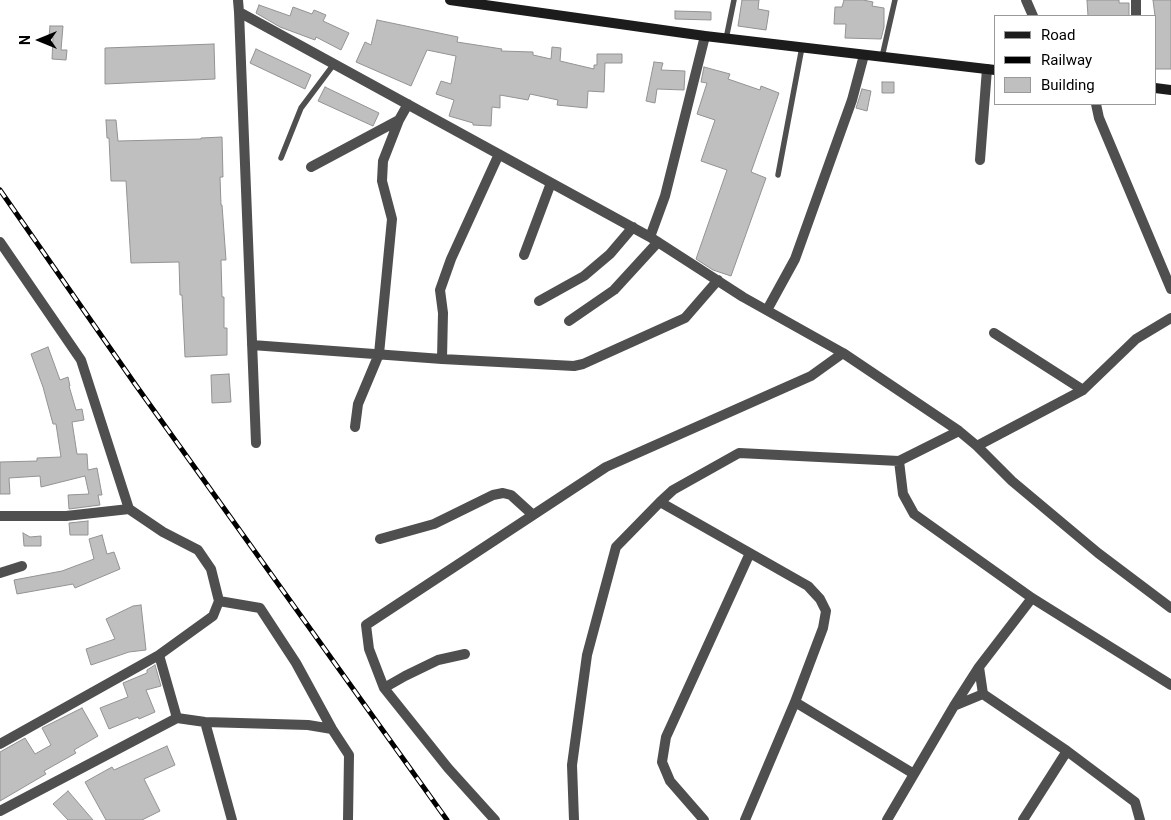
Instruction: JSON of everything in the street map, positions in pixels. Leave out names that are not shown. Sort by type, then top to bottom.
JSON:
[{"type":"main road","points":[[450,0],[493,3],[726,39],[991,70]]},
{"type":"main road","points":[[1156,88],[1171,90]]},
{"type":"street","points":[[238,0],[256,444]]},
{"type":"street","points":[[1026,0],[1033,15]]},
{"type":"street","points":[[1136,0],[1136,15]]},
{"type":"street","points":[[239,12],[633,227],[767,310],[843,353],[959,432],[1012,481],[1098,553],[1171,608]]},
{"type":"street","points":[[569,321],[614,290],[654,239],[705,36]]},
{"type":"street","points":[[767,310],[795,259],[852,100],[864,55]]},
{"type":"street","points":[[980,160],[991,70]]},
{"type":"street","points":[[355,427],[358,404],[379,354],[392,218],[382,181],[383,161],[399,120],[408,104]]},
{"type":"street","points":[[1096,105],[1099,118],[1171,288]]},
{"type":"street","points":[[311,167],[399,120]]},
{"type":"street","points":[[442,359],[443,313],[440,290],[451,259],[498,154]]},
{"type":"street","points":[[524,255],[551,183]]},
{"type":"street","points":[[539,301],[584,276],[610,254],[633,227]]},
{"type":"street","points":[[0,242],[81,360],[129,509],[163,532],[198,550],[211,569],[219,601],[213,616],[159,655],[0,744]]},
{"type":"street","points":[[252,345],[442,359],[518,362],[564,367],[582,364],[686,318],[718,280]]},
{"type":"street","points":[[976,446],[1083,390],[1136,339],[1171,318]]},
{"type":"street","points":[[994,333],[1083,390]]},
{"type":"street","points":[[495,820],[448,768],[384,688],[369,649],[366,626],[606,466],[811,376],[843,353]]},
{"type":"street","points":[[574,820],[572,765],[587,655],[616,547],[660,502],[673,490],[739,453],[899,461],[959,432]]},
{"type":"street","points":[[899,461],[903,494],[914,514],[1032,598],[1171,685]]},
{"type":"street","points":[[380,539],[434,524],[493,495],[502,493],[511,495],[533,515]]},
{"type":"street","points":[[660,502],[808,586],[820,599],[826,611],[822,628],[795,702],[745,820]]},
{"type":"street","points":[[0,516],[66,516],[129,509]]},
{"type":"street","points":[[704,820],[670,781],[662,762],[666,737],[750,553]]},
{"type":"street","points":[[0,573],[22,566]]},
{"type":"street","points":[[887,820],[979,667],[1032,598]]},
{"type":"street","points":[[219,601],[260,608],[296,663],[332,729],[349,755],[348,820]]},
{"type":"street","points":[[384,688],[438,660],[465,654]]},
{"type":"street","points":[[159,655],[177,718]]},
{"type":"street","points":[[979,667],[983,694],[1067,751],[1135,802],[1140,820]]},
{"type":"street","points":[[954,706],[983,694]]},
{"type":"street","points":[[795,702],[914,774]]},
{"type":"street","points":[[0,810],[177,718],[205,722],[308,725],[332,729]]},
{"type":"street","points":[[205,722],[232,820]]},
{"type":"street","points":[[1023,820],[1067,751]]},
{"type":"lane","points":[[726,39],[734,0]]},
{"type":"lane","points":[[882,57],[895,0]]},
{"type":"lane","points":[[778,176],[802,48]]},
{"type":"lane","points":[[281,158],[301,108],[334,64]]},
{"type":"building","points":[[742,0],[759,0],[758,9],[769,11],[766,30],[738,26]]},
{"type":"building","points":[[844,0],[873,2],[872,6],[884,8],[884,27],[881,39],[845,38],[846,24],[834,24],[835,7],[842,7]]},
{"type":"building","points":[[1087,0],[1119,0],[1119,3],[1129,3],[1129,15],[1088,15]]},
{"type":"building","points":[[1153,0],[1171,0],[1171,69],[1156,69]]},
{"type":"building","points":[[259,5],[290,16],[293,7],[312,14],[314,10],[326,15],[323,21],[349,33],[341,50],[316,37],[315,40],[280,27],[256,13]]},
{"type":"building","points":[[675,11],[711,12],[711,20],[675,19]]},
{"type":"building","points":[[377,20],[458,37],[457,42],[502,49],[501,51],[533,52],[533,55],[551,59],[552,47],[561,48],[560,61],[594,69],[594,65],[597,65],[597,54],[622,54],[622,63],[605,63],[604,92],[588,91],[587,108],[557,105],[558,100],[530,94],[528,100],[500,95],[500,108],[492,107],[491,126],[473,125],[473,123],[449,116],[454,100],[436,94],[441,81],[451,84],[456,56],[427,50],[411,86],[356,62],[365,42],[371,45]]},
{"type":"building","points":[[50,26],[63,26],[61,50],[67,50],[66,60],[52,59],[53,37],[49,37]]},
{"type":"building","points":[[214,44],[215,79],[105,84],[105,48]]},
{"type":"building","points":[[256,49],[311,75],[305,89],[250,63]]},
{"type":"building","points":[[654,62],[663,63],[661,70],[685,71],[684,90],[657,89],[655,103],[646,101]]},
{"type":"building","points":[[704,67],[730,74],[728,79],[760,90],[761,86],[779,93],[751,172],[766,178],[731,276],[713,270],[696,259],[727,170],[701,161],[715,120],[697,114],[707,83],[701,82]]},
{"type":"building","points":[[882,82],[894,82],[894,93],[882,93]]},
{"type":"building","points":[[325,87],[379,113],[373,126],[318,101]]},
{"type":"building","points":[[862,89],[871,91],[867,111],[856,108]]},
{"type":"building","points":[[106,120],[116,120],[118,141],[222,137],[223,177],[220,177],[226,260],[221,260],[224,328],[227,328],[227,355],[185,357],[179,262],[131,263],[126,181],[111,181],[109,138],[107,138]]},
{"type":"building","points":[[48,347],[60,380],[68,377],[76,410],[82,409],[84,420],[72,422],[77,454],[87,454],[88,470],[97,468],[102,495],[98,495],[100,505],[69,509],[68,495],[89,494],[85,476],[41,487],[40,476],[9,478],[10,494],[0,494],[0,462],[37,461],[37,458],[61,457],[56,424],[53,424],[43,387],[31,354]]},
{"type":"building","points":[[229,374],[231,402],[212,403],[211,375]]},
{"type":"building","points":[[88,521],[88,535],[70,535],[69,523]]},
{"type":"building","points":[[23,533],[30,537],[41,536],[41,546],[24,546]]},
{"type":"building","points":[[102,535],[107,554],[114,552],[120,569],[75,588],[73,584],[17,594],[14,580],[62,571],[94,559],[89,539]]},
{"type":"building","points":[[141,605],[146,650],[129,652],[91,665],[86,649],[115,639],[106,619],[133,606]]},
{"type":"building","points":[[155,665],[161,686],[146,690],[155,712],[109,729],[100,708],[128,697],[123,683],[147,673],[147,670]]},
{"type":"building","points":[[82,708],[98,736],[74,750],[76,753],[44,771],[46,774],[0,801],[0,752],[25,738],[35,754],[51,745],[42,728]]},
{"type":"building","points":[[167,746],[175,765],[144,779],[160,811],[142,820],[106,820],[85,782],[112,767],[114,770]]},
{"type":"building","points":[[68,791],[93,820],[68,820],[53,804]]},
{"type":"railway","points":[[0,190],[135,384],[447,820]]}]
